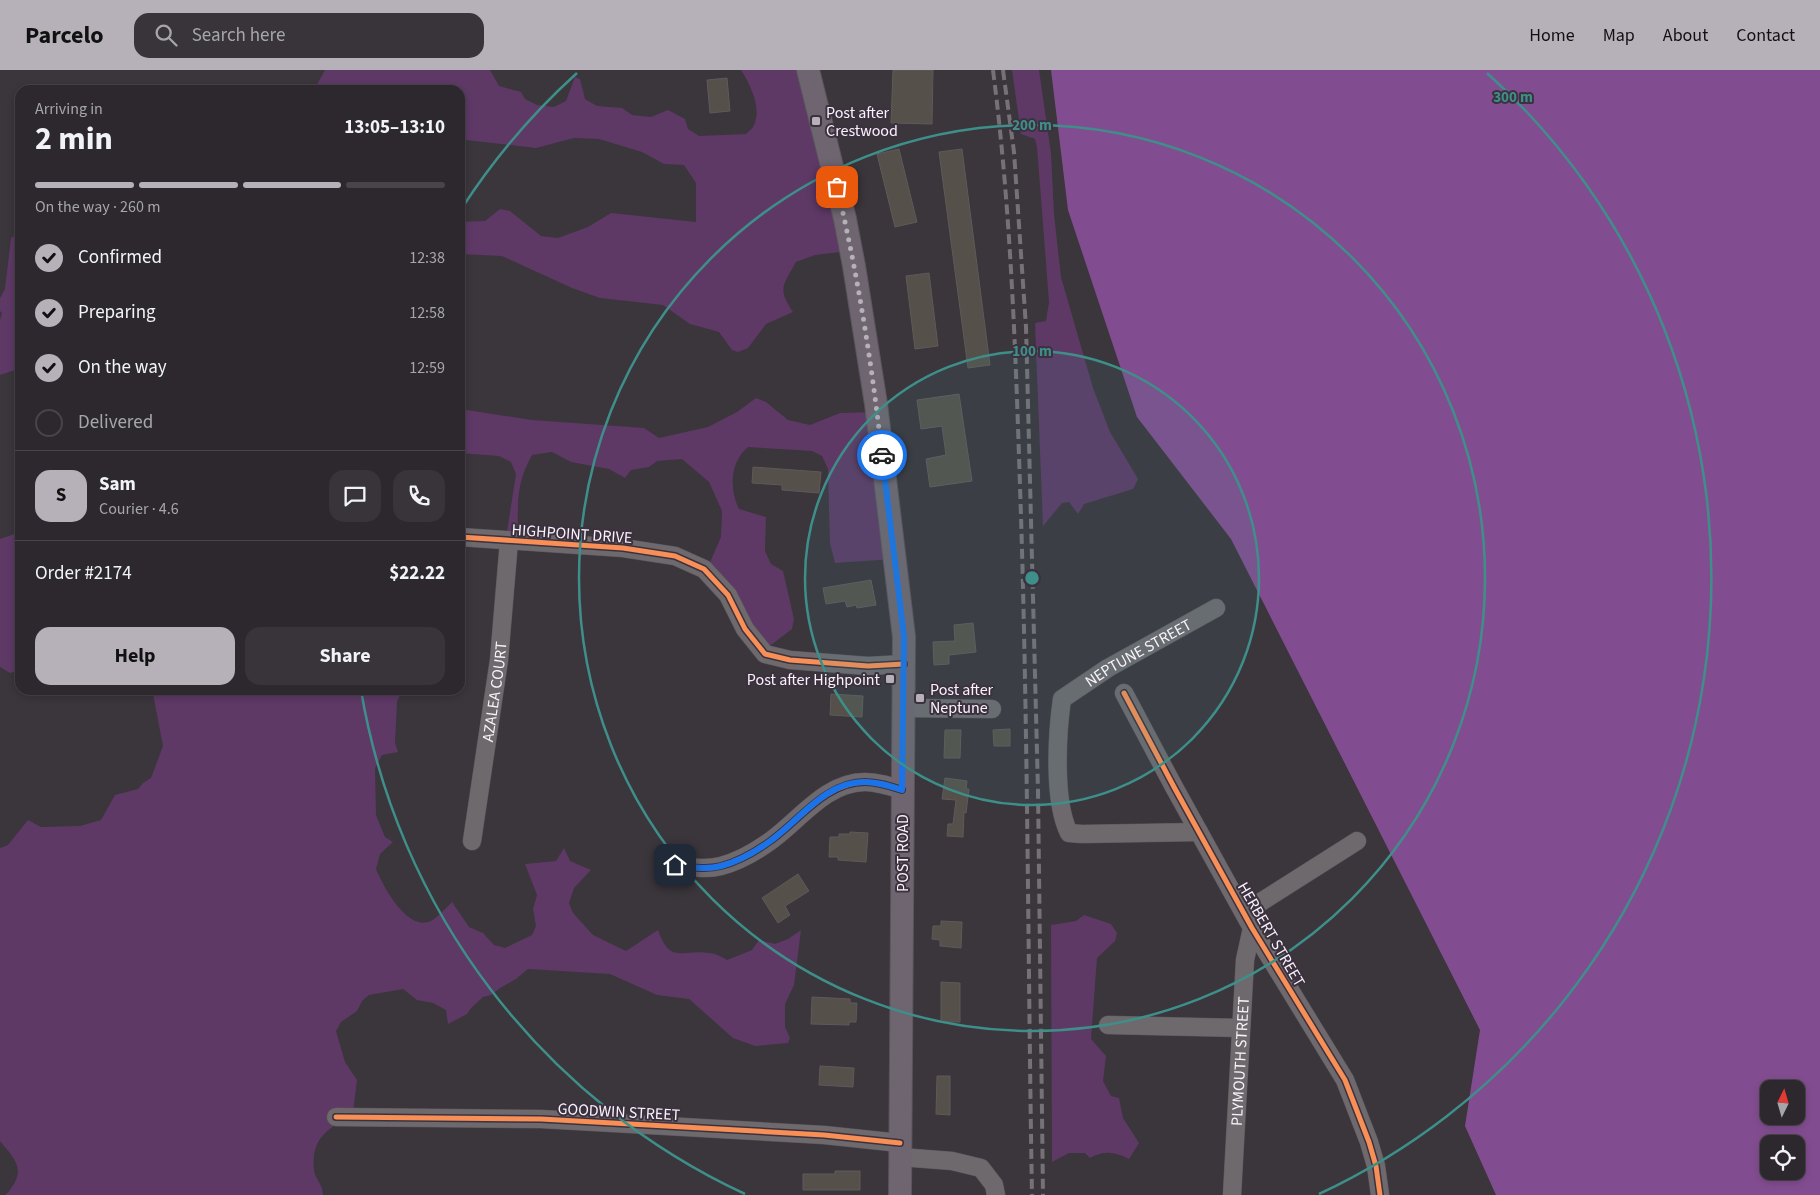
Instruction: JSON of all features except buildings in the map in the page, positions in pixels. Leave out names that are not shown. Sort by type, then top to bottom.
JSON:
[{"type":"main road","name":"POST ROAD","points":[[808,70],[845,219],[876,404],[904,637],[900,1195]]},
{"type":"street","name":"HIGHPOINT DRIVE","points":[[465,537],[622,548],[675,556],[704,568],[728,595],[745,629],[765,654],[790,660],[868,666],[904,664]]},
{"type":"street","name":"AZALEA COURT","points":[[472,841],[499,660],[509,541]]},
{"type":"street","name":"NEPTUNE STREET","points":[[1199,832],[1068,833],[1062,820],[1059,790],[1058,728],[1062,698],[1108,668],[1216,608]]},
{"type":"street","name":"HERBERT STREET","points":[[1124,693],[1249,920],[1344,1080],[1369,1142],[1376,1166],[1380,1195]]},
{"type":"street","points":[[904,708],[992,709]]},
{"type":"street","points":[[675,865],[703,868],[720,866],[736,860],[766,844],[819,801],[833,791],[848,784],[864,782],[881,784],[902,790]]},
{"type":"street","points":[[1249,920],[1356,841]]},
{"type":"street","name":"PLYMOUTH STREET","points":[[1232,1195],[1245,960],[1249,920]]},
{"type":"street","points":[[1108,1025],[1241,1028]]},
{"type":"street","name":"GOODWIN STREET","points":[[336,1117],[541,1119],[824,1135],[982,1168],[994,1185],[996,1195]]},
{"type":"shaded area","points":[[325,70],[490,70],[499,86],[521,92],[525,99],[537,105],[554,107],[566,101],[575,77],[580,79],[585,99],[597,106],[622,108],[632,115],[651,117],[668,110],[685,119],[688,129],[699,136],[746,134],[753,126],[757,111],[756,104],[748,82],[741,70],[808,70],[849,251],[815,255],[796,262],[785,282],[783,292],[793,312],[766,324],[748,348],[738,352],[732,350],[719,332],[690,324],[663,305],[600,298],[572,288],[502,256],[465,254],[465,222],[485,221],[500,209],[510,211],[541,236],[558,238],[588,227],[611,213],[696,222],[696,183],[684,165],[664,164],[642,152],[599,139],[574,138],[536,148],[465,140],[465,85],[317,85]]},
{"type":"shaded area","points":[[1012,70],[1039,70],[1051,153],[1054,214],[1061,277],[1093,388],[1110,432],[1138,479],[1133,489],[1084,504],[1078,514],[1069,502],[1062,503],[1043,526],[1035,323],[1046,321],[1049,302],[1037,147],[1035,139],[1021,134]]},
{"type":"shaded area","points":[[1051,70],[1820,70],[1820,1195],[1496,1195],[1465,1126],[1480,1030],[1231,539],[1137,417],[1068,210]]},
{"type":"shaded area","points":[[15,236],[15,370],[0,375],[0,320],[2,313],[0,311],[0,298],[5,289],[11,238]]},
{"type":"shaded area","points":[[756,398],[766,402],[788,420],[810,425],[840,413],[875,412],[893,559],[835,563],[830,543],[828,469],[822,456],[812,451],[748,447],[738,460],[733,476],[736,501],[739,509],[766,517],[765,551],[771,564],[783,571],[794,619],[792,629],[767,648],[707,569],[721,537],[722,511],[709,482],[682,459],[657,461],[649,467],[631,470],[625,478],[609,469],[571,462],[552,452],[532,455],[520,486],[518,539],[506,538],[516,474],[511,462],[499,456],[465,453],[465,410],[532,420],[644,428],[659,438],[708,427],[737,412]]},
{"type":"shaded area","points":[[15,534],[15,672],[10,673],[0,667],[0,539]]},
{"type":"shaded area","points":[[153,695],[400,695],[397,701],[395,743],[398,752],[382,755],[375,768],[376,815],[385,837],[393,842],[380,854],[376,869],[390,896],[405,914],[413,920],[422,923],[431,921],[452,902],[469,927],[483,933],[494,945],[505,948],[532,935],[536,926],[533,909],[537,895],[525,864],[556,861],[564,848],[570,861],[591,870],[574,888],[569,903],[573,913],[593,935],[626,951],[658,930],[667,948],[673,952],[711,953],[727,960],[752,950],[759,940],[775,944],[788,939],[801,930],[794,985],[785,1004],[785,1027],[790,1038],[788,1043],[755,1046],[733,1038],[689,999],[657,995],[610,974],[528,969],[491,995],[483,997],[467,1014],[448,1024],[446,1010],[433,1003],[417,1000],[403,989],[369,995],[362,1001],[357,1011],[341,1022],[336,1031],[345,1062],[357,1080],[353,1112],[329,1129],[315,1149],[314,1170],[323,1195],[5,1195],[15,1182],[18,1170],[12,1155],[0,1141],[0,848],[8,845],[28,820],[41,827],[80,826],[101,820],[115,795],[138,789],[151,778],[163,746]]},
{"type":"shaded area","points":[[1084,915],[1111,924],[1117,933],[1115,941],[1097,958],[1091,1039],[1106,1056],[1103,1081],[1111,1096],[1119,1098],[1123,1118],[1139,1143],[1129,1159],[1110,1153],[1090,1158],[1085,1153],[1069,1153],[1052,1162],[1051,925],[1076,921]]},
{"type":"railway","points":[[993,70],[1009,237],[1019,460],[1025,686],[1032,1195]]},
{"type":"railway","points":[[1003,70],[1014,152],[1026,327],[1038,791],[1043,1195]]},
{"type":"cycle path","points":[[465,537],[623,548],[675,556],[704,569],[728,595],[745,629],[765,654],[790,660],[868,666],[904,664]]},
{"type":"cycle path","points":[[1124,693],[1252,928],[1345,1080],[1369,1142],[1376,1166],[1380,1195]]},
{"type":"cycle path","points":[[675,865],[710,868],[738,860],[756,851],[777,836],[824,796],[850,784],[875,783],[902,790]]},
{"type":"cycle path","points":[[336,1117],[541,1119],[824,1135],[900,1143]]},
{"type":"way so far","points":[[837,187],[854,266],[876,404],[882,455]]},
{"type":"place","name":"Post after Crestwood","points":[[816,121]]},
{"type":"place","name":"Post after Highpoint","points":[[890,679]]},
{"type":"place","name":"Post after Neptune","points":[[920,698]]},
{"type":"route","points":[[675,865],[703,868],[720,866],[736,860],[766,844],[819,801],[833,791],[848,784],[864,782],[881,784],[902,790],[904,637],[882,455]]}]
